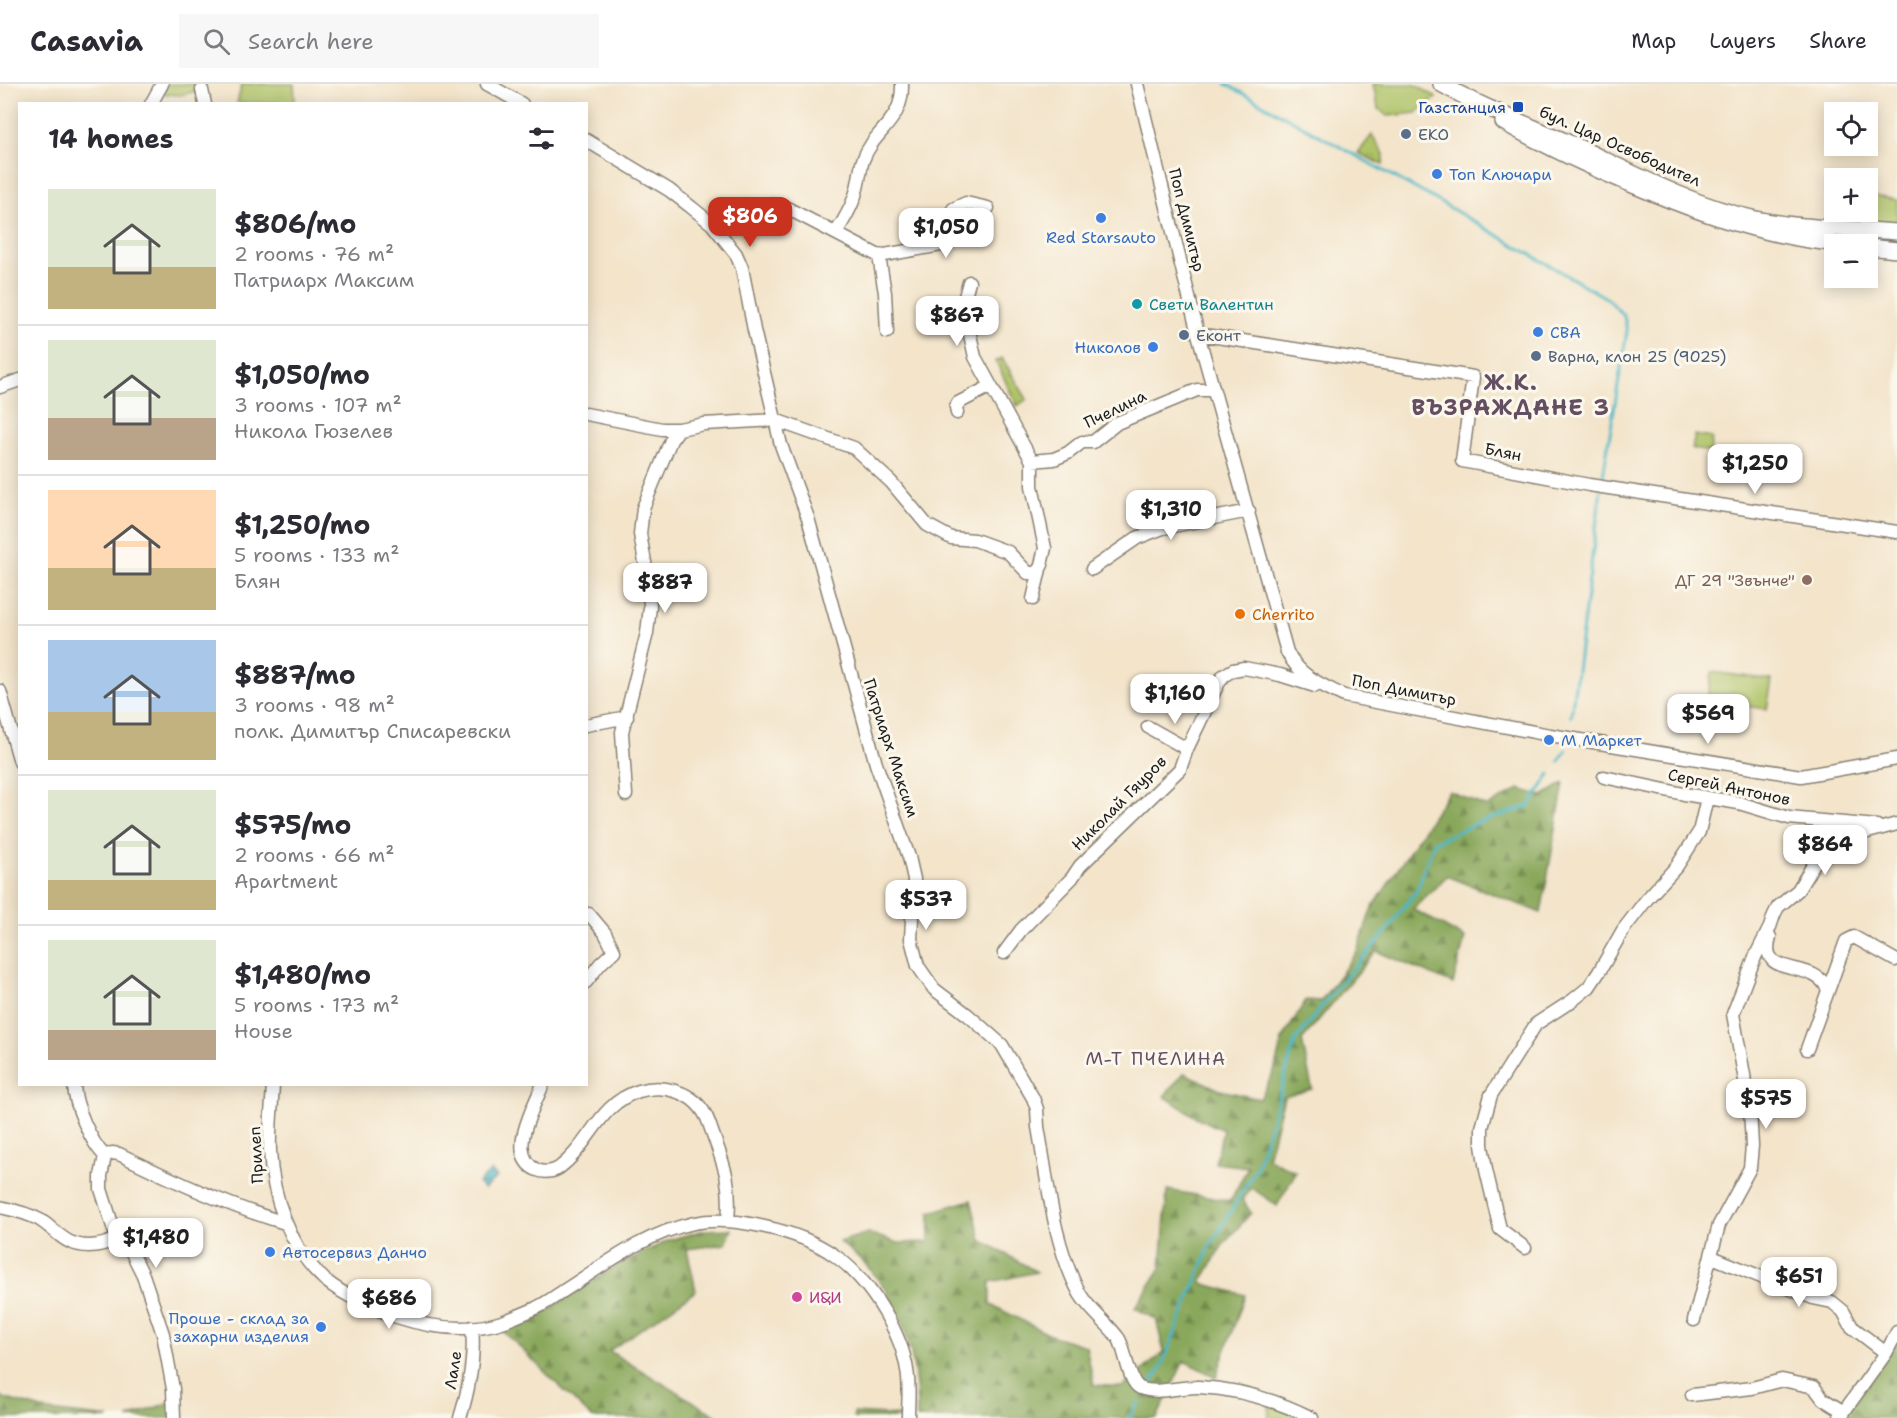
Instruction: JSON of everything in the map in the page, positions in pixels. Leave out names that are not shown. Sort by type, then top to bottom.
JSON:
[{"type":"main road","name":"бул. Цар Освободител","points":[[1441,84],[1532,139],[1668,201],[1721,220],[1771,234],[1824,242]]},
{"type":"main road","name":"бул. Цар Освободител","points":[[1473,102],[1510,116],[1661,187],[1726,211],[1772,222],[1897,232]]},
{"type":"main road","points":[[1878,248],[1897,250]]},
{"type":"street","points":[[152,102],[162,84]]},
{"type":"street","points":[[487,84],[518,102]]},
{"type":"street","points":[[836,233],[854,200],[864,160],[872,144],[896,114],[901,104],[902,84]]},
{"type":"street","name":"Поп Димитър","points":[[1137,84],[1213,390],[1287,652],[1295,667],[1314,681],[1344,696],[1550,735],[1801,776],[1897,759]]},
{"type":"street","name":"Патриарх Максим","points":[[588,141],[669,190],[712,224],[736,254],[742,268],[754,330],[788,467],[808,518],[876,764],[909,857],[914,879],[911,939],[918,966],[933,989],[968,1015],[1002,1045],[1033,1098],[1037,1109],[1038,1127],[1062,1250],[1070,1273],[1082,1296],[1118,1338],[1132,1381],[1139,1387],[1236,1390],[1283,1404],[1312,1418]]},
{"type":"street","points":[[712,224],[755,206],[774,204],[785,207],[879,256],[941,244],[946,240],[953,209],[966,203],[988,208]]},
{"type":"street","points":[[879,256],[885,293],[887,332]]},
{"type":"street","points":[[969,282],[963,304],[975,357],[1032,461],[1032,486],[1045,548],[1033,599]]},
{"type":"street","name":"Блян","points":[[1198,334],[1473,377],[1462,461],[1594,486],[1897,532]]},
{"type":"street","points":[[0,387],[18,381]]},
{"type":"street","points":[[957,413],[958,404],[991,386]]},
{"type":"street","name":"Пчелина","points":[[1032,461],[1050,460],[1068,453],[1082,442],[1093,442],[1118,423],[1197,390],[1213,390]]},
{"type":"street","points":[[588,414],[662,429],[678,429],[705,423],[775,420],[854,448],[891,482],[927,525],[951,538],[975,540],[1008,552],[1028,573],[1036,573],[1042,565]]},
{"type":"street","points":[[626,795],[621,747],[622,732],[647,633],[650,607],[649,585],[640,534],[643,508],[671,440],[678,429]]},
{"type":"street","points":[[1092,569],[1137,538],[1163,528],[1249,511]]},
{"type":"street","name":"Николай Гяуров","points":[[1004,953],[1021,930],[1072,878],[1093,852],[1180,769],[1187,748],[1223,676],[1233,670],[1244,668],[1280,675],[1344,696]]},
{"type":"street","points":[[0,691],[18,755]]},
{"type":"street","points":[[588,725],[627,717]]},
{"type":"street","points":[[1148,727],[1187,748]]},
{"type":"street","name":"Сергей Антонов","points":[[1604,777],[1738,803],[1789,818],[1893,826]]},
{"type":"street","points":[[1525,1248],[1500,1229],[1486,1170],[1482,1128],[1491,1095],[1536,1024],[1589,987],[1623,930],[1677,866],[1699,832],[1707,798]]},
{"type":"street","points":[[1694,1320],[1719,1225],[1750,1168],[1752,1146],[1750,1108],[1733,1014],[1755,957],[1779,908],[1798,890],[1824,847],[1835,841],[1893,826]]},
{"type":"street","points":[[588,914],[605,933],[614,951],[588,979]]},
{"type":"street","points":[[1770,927],[1770,938],[1766,948],[1770,958],[1776,963],[1818,976],[1827,988]]},
{"type":"street","points":[[1807,1049],[1827,988],[1846,941],[1854,937],[1895,960]]},
{"type":"street","points":[[74,1086],[76,1101],[97,1149],[105,1156]]},
{"type":"street","name":"Прилеп","points":[[273,1086],[270,1150],[274,1187],[285,1223],[297,1245],[325,1280],[354,1298],[383,1312],[413,1322],[446,1328],[472,1327],[502,1322],[536,1308],[659,1233],[696,1222],[728,1220],[783,1231],[818,1245],[847,1264],[871,1289],[891,1323],[907,1371],[908,1418]]},
{"type":"street","points":[[542,1086],[525,1131],[522,1146],[524,1157],[532,1167],[543,1172],[557,1170],[570,1158],[604,1112],[625,1095],[659,1087],[687,1095],[705,1111],[727,1170],[730,1193],[728,1220]]},
{"type":"street","points":[[105,1156],[112,1153],[119,1154],[191,1187],[285,1223]]},
{"type":"street","points":[[105,1156],[101,1189],[107,1211],[119,1237],[132,1253],[143,1275],[163,1334],[173,1389],[174,1418]]},
{"type":"street","points":[[0,1207],[27,1214],[41,1221],[70,1242],[90,1246],[111,1242],[119,1237]]},
{"type":"street","points":[[1712,1257],[1813,1298],[1832,1302],[1843,1311],[1852,1327],[1886,1353]]},
{"type":"street","name":"Лале","points":[[460,1418],[465,1402],[474,1347],[472,1327]]},
{"type":"street","points":[[1692,1395],[1752,1388],[1782,1380],[1814,1387],[1823,1399],[1842,1415],[1886,1353],[1897,1332]]},
{"type":"green space","points":[[167,84],[206,84],[202,90],[180,95],[163,94]]},
{"type":"green space","points":[[242,84],[294,84],[295,102],[237,102]]},
{"type":"green space","points":[[1373,84],[1414,84],[1436,98],[1416,113],[1387,116],[1378,108]]},
{"type":"green space","points":[[1372,135],[1384,154],[1383,165],[1358,153]]},
{"type":"green space","points":[[1878,197],[1897,200],[1897,226],[1853,222],[1878,222]]},
{"type":"green space","points":[[1002,358],[1027,399],[1017,406],[996,361]]},
{"type":"green space","points":[[1695,435],[1712,438],[1710,452],[1692,449]]},
{"type":"green space","points":[[1772,450],[1800,455],[1797,470],[1769,465]]},
{"type":"green space","points":[[1712,672],[1772,680],[1767,709],[1707,701]]},
{"type":"green space","points":[[1564,783],[1541,913],[1447,876],[1413,909],[1465,938],[1453,984],[1376,951],[1302,1040],[1312,1089],[1284,1097],[1268,1158],[1296,1172],[1277,1206],[1252,1188],[1242,1199],[1251,1213],[1222,1246],[1201,1283],[1245,1295],[1216,1377],[1184,1361],[1157,1418],[917,1418],[915,1376],[899,1315],[878,1279],[858,1257],[839,1242],[868,1233],[898,1243],[929,1242],[930,1212],[971,1200],[981,1240],[1037,1272],[990,1282],[990,1304],[1050,1335],[1086,1346],[1094,1385],[1123,1387],[1164,1352],[1156,1319],[1135,1308],[1161,1268],[1167,1190],[1230,1201],[1248,1167],[1215,1163],[1223,1130],[1194,1116],[1164,1096],[1184,1073],[1220,1090],[1260,1099],[1274,1071],[1282,1040],[1306,1000],[1321,1001],[1357,952],[1371,910],[1449,791],[1487,807],[1519,789],[1543,796]]},
{"type":"green space","points":[[732,1229],[726,1244],[687,1249],[696,1291],[609,1351],[720,1418],[592,1418],[501,1329],[548,1310],[618,1265],[669,1240],[704,1230]]},
{"type":"green space","points":[[1897,1333],[1897,1418],[1840,1418]]},
{"type":"green space","points":[[0,1397],[49,1411],[110,1418],[0,1418]]},
{"type":"green space","points":[[178,1399],[181,1418],[128,1418]]},
{"type":"green space","points":[[1270,1400],[1312,1418],[1268,1418]]},
{"type":"green space","points":[[854,1413],[904,1416],[904,1418],[853,1418]]},
{"type":"water","points":[[491,1171],[497,1177],[484,1189],[478,1183]]},
{"type":"waterway","points":[[1226,84],[1440,202],[1608,299],[1624,316],[1627,331],[1602,482]]},
{"type":"waterway","points":[[1571,716],[1601,489]]},
{"type":"waterway","points":[[1559,761],[1566,750]]},
{"type":"waterway","points":[[1152,1382],[1161,1368],[1209,1248],[1256,1169],[1295,1041],[1337,987],[1384,934],[1417,890],[1434,842],[1480,822],[1529,806],[1550,774]]},
{"type":"waterway","points":[[1129,1418],[1139,1402]]},
{"type":"place","name":"Газстанция","points":[[1518,107]]},
{"type":"place","name":"EKO","points":[[1406,134]]},
{"type":"place","name":"Топ Ключари","points":[[1437,174]]},
{"type":"place","name":"Red Starsauto","points":[[1101,218]]},
{"type":"place","name":"Свети Валентин","points":[[1137,304]]},
{"type":"place","name":"CBA","points":[[1538,332]]},
{"type":"place","name":"Еконт","points":[[1184,335]]},
{"type":"place","name":"Николов","points":[[1153,347]]},
{"type":"place","name":"Варна, клон 25 (9025)","points":[[1536,356]]},
{"type":"place","name":"ДГ 29 \"Звънче\"","points":[[1807,580]]},
{"type":"place","name":"Cherrito","points":[[1240,614]]},
{"type":"place","name":"М Маркет","points":[[1549,740]]},
{"type":"place","name":"Автосервиз Данчо","points":[[270,1252]]},
{"type":"place","name":"И&И","points":[[797,1297]]},
{"type":"place","name":"Проше - склад за захарни изделия","points":[[321,1327]]},
{"type":"district","name":"Ж.К. ВЪЗРАЖДАНЕ 3","points":[[1511,394]]},
{"type":"district","name":"М-Т ПЧЕЛИНА","points":[[1156,1059]]}]
